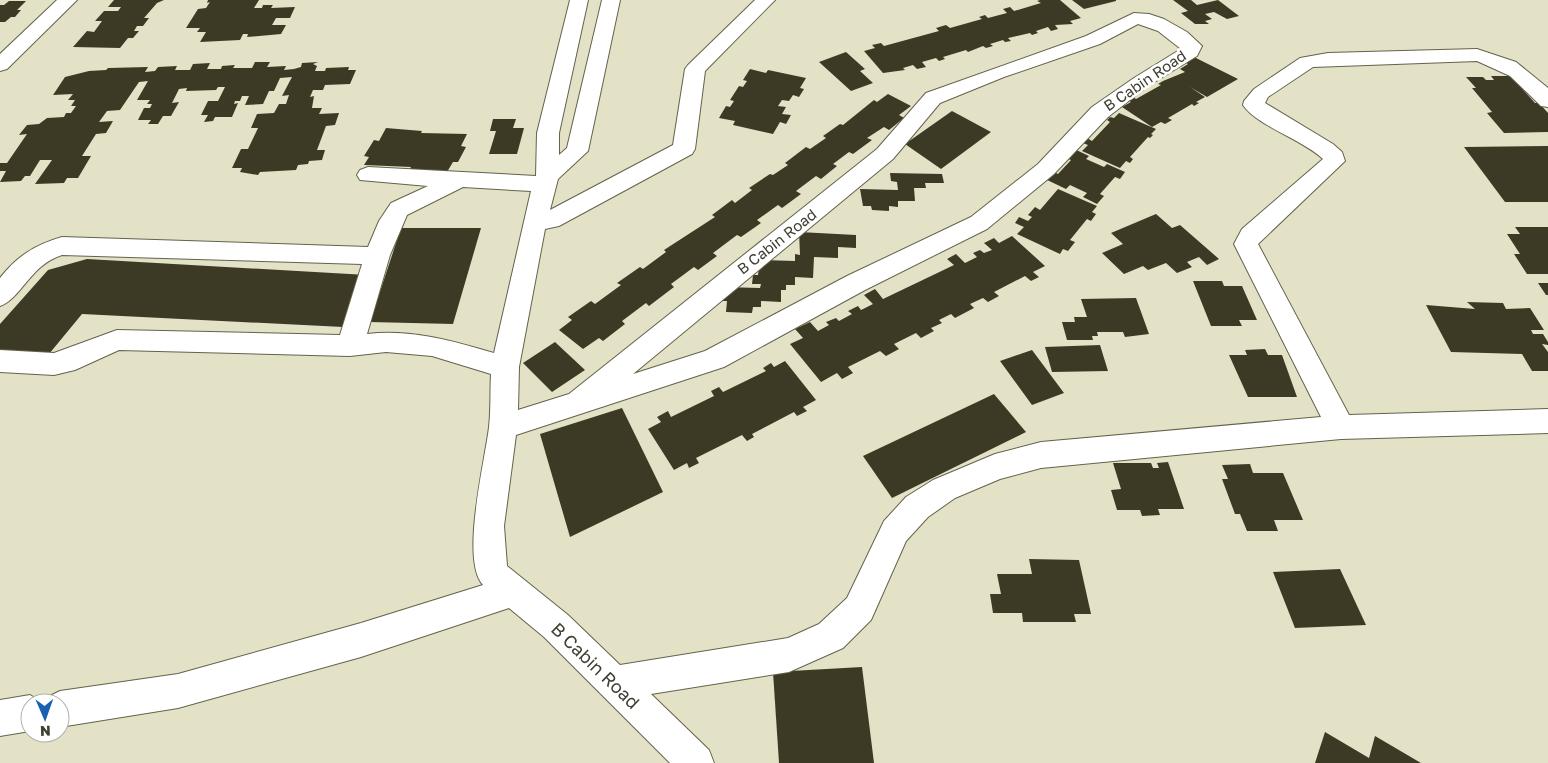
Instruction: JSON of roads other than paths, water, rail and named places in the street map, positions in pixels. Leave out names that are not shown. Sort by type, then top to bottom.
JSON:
[{"type":"street","points":[[0,65],[68,0]]},
{"type":"street","points":[[70,707],[178,691],[361,640],[503,582],[489,526],[502,428],[505,367],[535,221],[546,180],[548,133],[579,0]]},
{"type":"street","points":[[368,175],[459,180],[546,180],[577,151],[611,0]]},
{"type":"street","points":[[535,221],[551,220],[684,149],[695,69],[766,0]]},
{"type":"street","name":"B Cabin Road","points":[[502,428],[714,359],[856,283],[979,223],[1046,169],[1100,112],[1141,82],[1190,52],[1192,46],[1141,17],[1093,40],[996,73],[933,98],[885,154],[579,402]]},
{"type":"street","points":[[1341,427],[1246,244],[1251,234],[1334,161],[1334,157],[1321,145],[1264,113],[1254,105],[1254,101],[1307,62],[1328,59],[1477,55],[1496,59],[1516,69],[1548,101]]},
{"type":"street","points":[[350,346],[390,222],[399,209],[459,180]]},
{"type":"street","points":[[0,296],[25,264],[36,255],[48,249],[62,246],[378,256]]},
{"type":"street","points":[[0,361],[54,364],[64,362],[117,340],[350,346],[386,342],[432,346],[505,367]]},
{"type":"street","points":[[612,683],[788,655],[831,636],[860,609],[895,531],[917,508],[944,489],[995,466],[1041,455],[1341,427],[1548,421]]},
{"type":"street","name":"B Cabin Road","points":[[503,582],[556,626],[612,683],[696,763]]},
{"type":"street","points":[[0,718],[20,715]]}]
